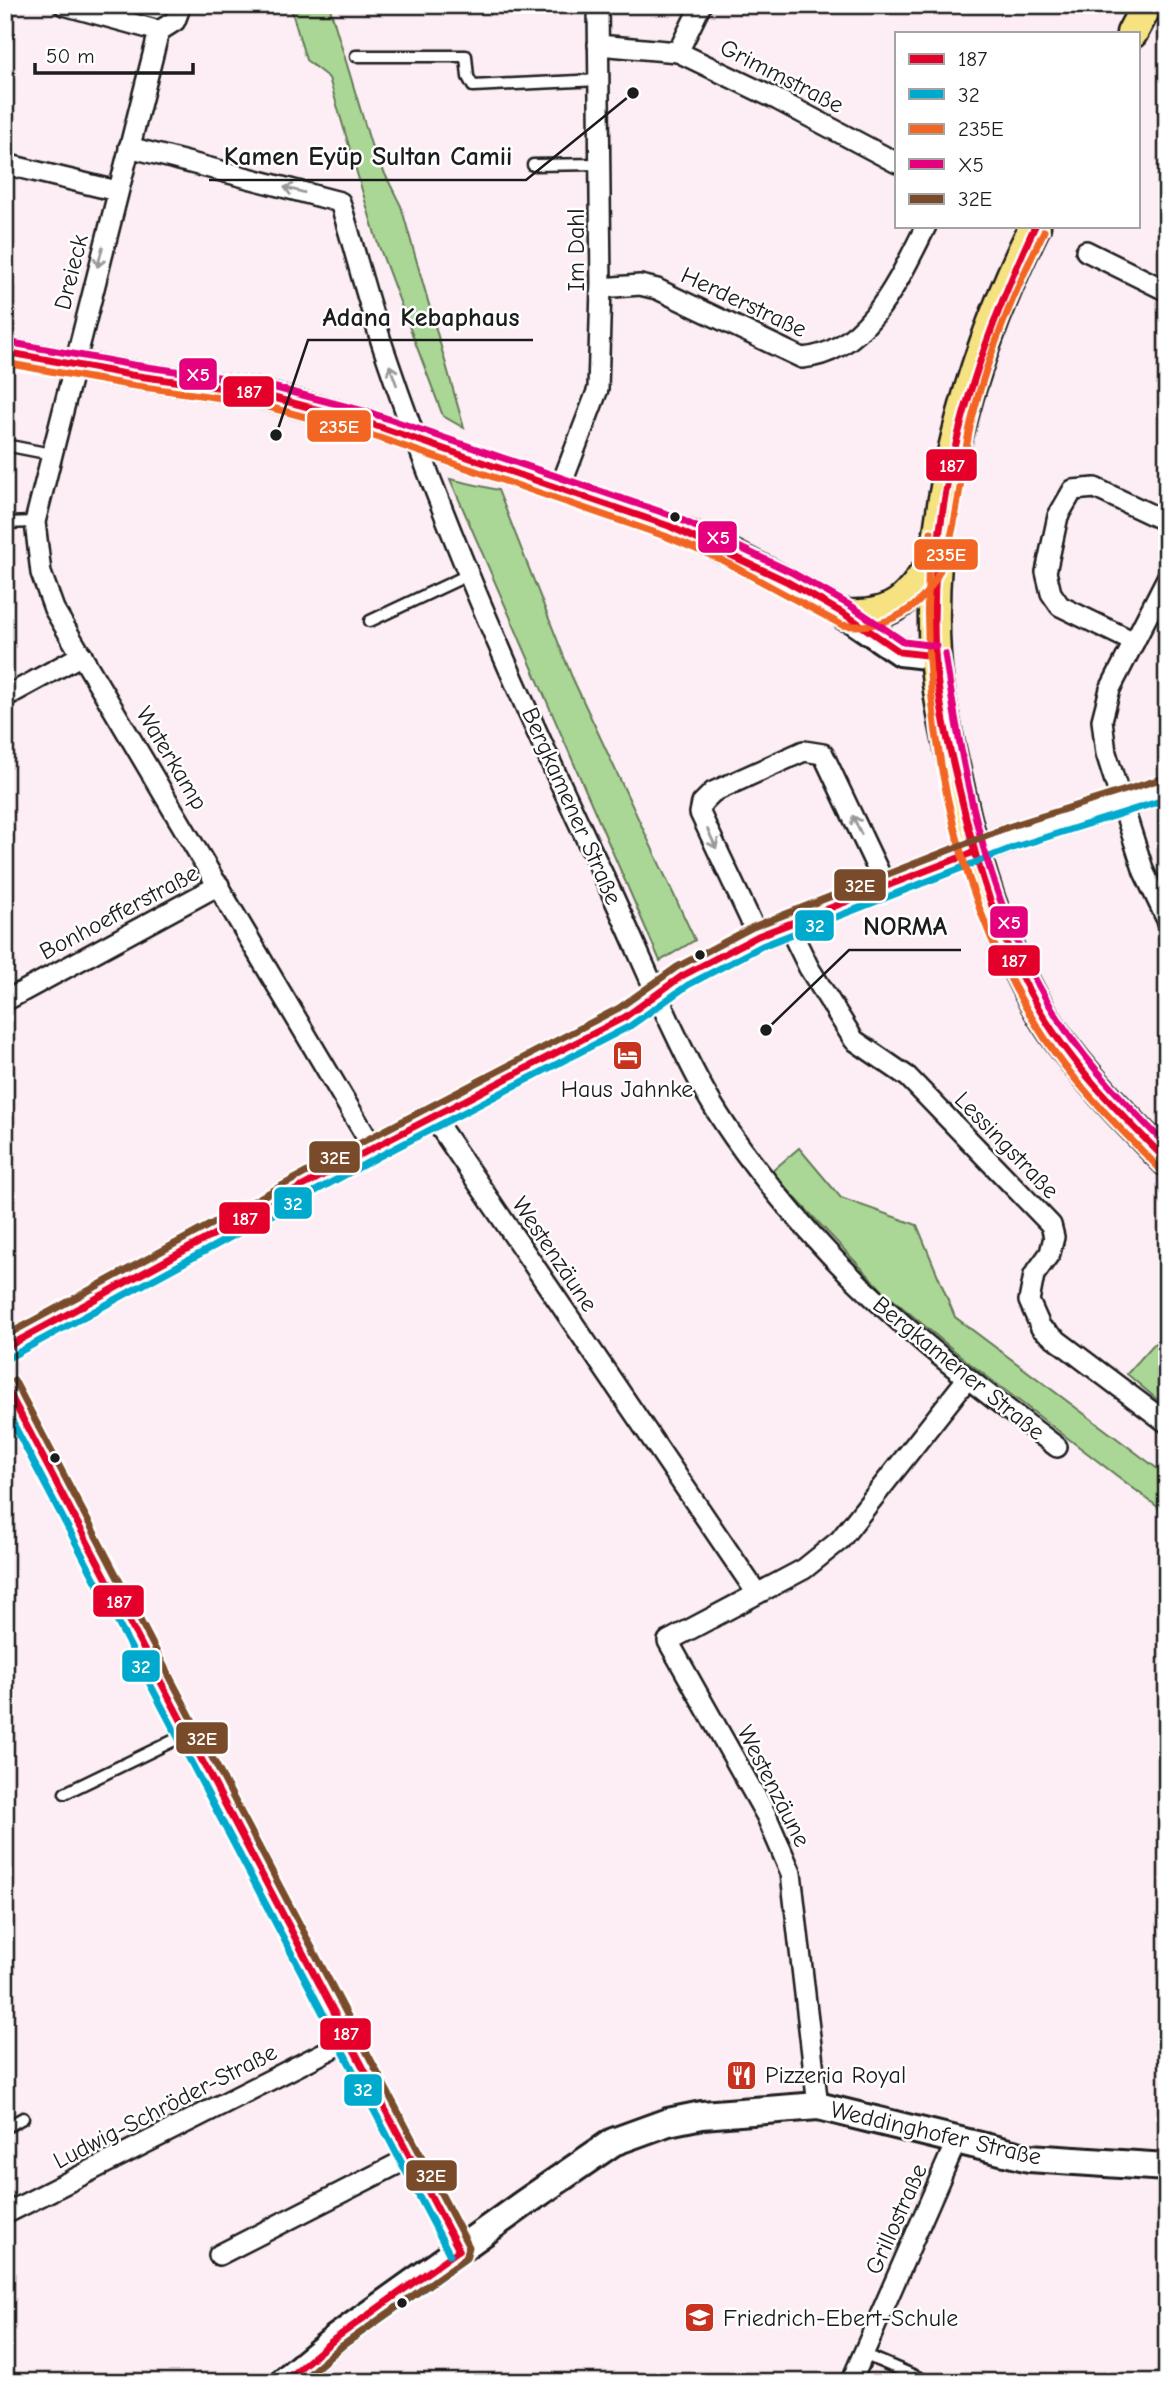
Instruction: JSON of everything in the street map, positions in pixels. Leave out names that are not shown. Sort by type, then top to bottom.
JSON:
[{"type":"main road","points":[[1133,32],[1147,5]]},
{"type":"main road","points":[[1034,228],[996,311],[973,376],[955,443],[937,555],[935,656],[942,710],[974,852],[1009,950],[1052,1030],[1102,1094],[1167,1161]]},
{"type":"main road","points":[[846,615],[868,616],[889,611],[906,599],[937,555]]},
{"type":"street","points":[[64,5],[159,31]]},
{"type":"street","name":"Dreieck","points":[[73,365],[159,31],[175,21],[181,5]]},
{"type":"street","name":"Im Dahl","points":[[560,488],[598,388],[601,164],[598,5]]},
{"type":"street","points":[[678,52],[701,5]]},
{"type":"street","name":"Grimmstraße","points":[[598,45],[678,52],[778,100],[895,162]]},
{"type":"street","points":[[129,146],[340,202],[383,347],[416,439]]},
{"type":"street","points":[[5,164],[117,191]]},
{"type":"street","name":"Herderstraße","points":[[601,288],[640,285],[657,289],[802,358],[820,357],[869,322],[887,299],[925,228]]},
{"type":"street","points":[[1086,251],[1167,291]]},
{"type":"street","points":[[5,352],[263,395],[416,439],[669,526],[725,550],[846,615],[900,652],[935,656]]},
{"type":"street","name":"Waterkamp","points":[[73,365],[35,522],[41,573],[54,609],[373,1148]]},
{"type":"street","name":"Bergkamener Straße","points":[[416,439],[471,574],[656,995],[701,1085],[754,1163],[812,1235],[874,1301],[967,1379],[1057,1447]]},
{"type":"street","points":[[1134,642],[1060,606],[1051,593],[1046,572],[1058,516],[1073,490],[1095,488],[1167,522]]},
{"type":"street","points":[[1167,578],[1110,688],[1102,720],[1106,753],[1144,872],[1167,920]]},
{"type":"street","points":[[5,697],[82,655]]},
{"type":"street","points":[[758,936],[700,813],[702,803],[713,793],[804,751],[823,754],[886,887]]},
{"type":"street","points":[[5,1348],[373,1148],[625,1017],[682,976],[758,936],[789,927],[1012,837],[1167,788]]},
{"type":"street","name":"Bonhoefferstraße","points":[[5,1001],[219,885]]},
{"type":"street","name":"Lessingstraße","points":[[789,927],[809,968],[854,1040],[908,1077],[1051,1225],[1054,1237],[1050,1253],[1034,1275],[1029,1301],[1041,1328],[1167,1423]]},
{"type":"street","name":"Westenzäune","points":[[433,1117],[756,1592]]},
{"type":"street","name":"Westenzäune","points":[[818,2106],[791,1873],[766,1815],[668,1641],[756,1592],[804,1569],[840,1541],[967,1379]]},
{"type":"street","points":[[5,1385],[347,2041],[459,2249]]},
{"type":"street","name":"Ludwig-Schröder-Straße","points":[[5,2214],[347,2041]]},
{"type":"street","name":"Weddinghofer Straße","points":[[283,2382],[336,2338],[613,2143],[668,2122],[702,2115],[818,2106],[1029,2158],[1167,2167]]},
{"type":"street","name":"Grillostraße","points":[[850,2382],[956,2142]]},
{"type":"street","points":[[219,2255],[409,2158]]},
{"type":"lane","points":[[356,57],[467,56],[468,77],[473,86],[599,80]]},
{"type":"lane","points":[[533,165],[601,164]]},
{"type":"lane","points":[[5,444],[51,454]]},
{"type":"lane","points":[[5,523],[35,522]]},
{"type":"lane","points":[[370,621],[471,574]]},
{"type":"lane","points":[[65,1793],[187,1734]]},
{"type":"lane","points":[[5,2128],[23,2118]]},
{"type":"lane","points":[[863,2354],[929,2382]]},
{"type":"green space","points":[[290,5],[329,5],[372,148],[401,206],[464,428],[443,416],[377,241],[329,78],[306,60]]},
{"type":"green space","points":[[450,479],[498,490],[572,677],[695,940],[660,961]]},
{"type":"green space","points":[[799,1148],[841,1198],[917,1225],[955,1317],[1167,1476],[1167,1514],[968,1362],[884,1292],[771,1172]]},
{"type":"green space","points":[[1167,1337],[1167,1392],[1159,1401],[1127,1374],[1153,1345]]},
{"type":"transit line","name":"187","points":[[1034,228],[992,329],[958,434],[938,542],[934,598],[939,692],[978,864],[997,921],[1022,977],[1052,1030],[1078,1065],[1167,1161]]},
{"type":"transit line","name":"235E","points":[[5,363],[129,385],[250,402],[365,433],[665,536],[720,559],[842,625],[867,625],[892,619],[913,606],[930,588],[940,571],[953,530],[978,394],[1013,299],[1044,231]]},
{"type":"transit line","name":"X5","points":[[7,342],[133,365],[253,382],[371,413],[673,516],[791,572],[851,606],[904,642],[936,646]]},
{"type":"transit line","name":"187","points":[[5,352],[131,375],[252,392],[368,423],[669,526],[786,581],[846,615],[900,652],[935,656]]},
{"type":"transit line","name":"235E","points":[[931,532],[929,662],[935,728],[963,859],[985,921],[1012,981],[1056,1055],[1098,1106],[1159,1168]]},
{"type":"transit line","name":"X5","points":[[945,654],[971,799],[983,847],[1016,940],[1037,984],[1074,1042],[1112,1088],[1167,1146]]},
{"type":"transit line","name":"32E","points":[[5,1336],[368,1139],[619,1008],[677,967],[753,927],[1008,827],[1164,778]]},
{"type":"transit line","name":"32","points":[[10,1357],[378,1157],[630,1026],[688,985],[762,946],[1015,847],[1167,799]]},
{"type":"transit line","name":"187","points":[[5,1348],[373,1148],[625,1017],[682,976],[758,936],[974,852]]},
{"type":"transit line","name":"32E","points":[[14,1380],[469,2247],[466,2258],[342,2346],[300,2382]]},
{"type":"transit line","name":"187","points":[[5,1385],[459,2250]]},
{"type":"transit line","name":"32","points":[[5,1408],[450,2255]]},
{"type":"transit line","name":"187","points":[[283,2382],[336,2338],[459,2250]]},
{"type":"transit line","name":"32","points":[[300,2382],[342,2346],[465,2259]]},
{"type":"place","name":"Kamen Eyüp Sultan Camii","points":[[633,93]]},
{"type":"place","name":"Adana Kebaphaus","points":[[276,435]]},
{"type":"place","name":"NORMA","points":[[766,1030]]},
{"type":"place","name":"Haus Jahnke","points":[[627,1055]]},
{"type":"place","name":"Pizzeria Royal","points":[[742,2075]]},
{"type":"place","name":"Friedrich-Ebert-Schule","points":[[700,2318]]}]
